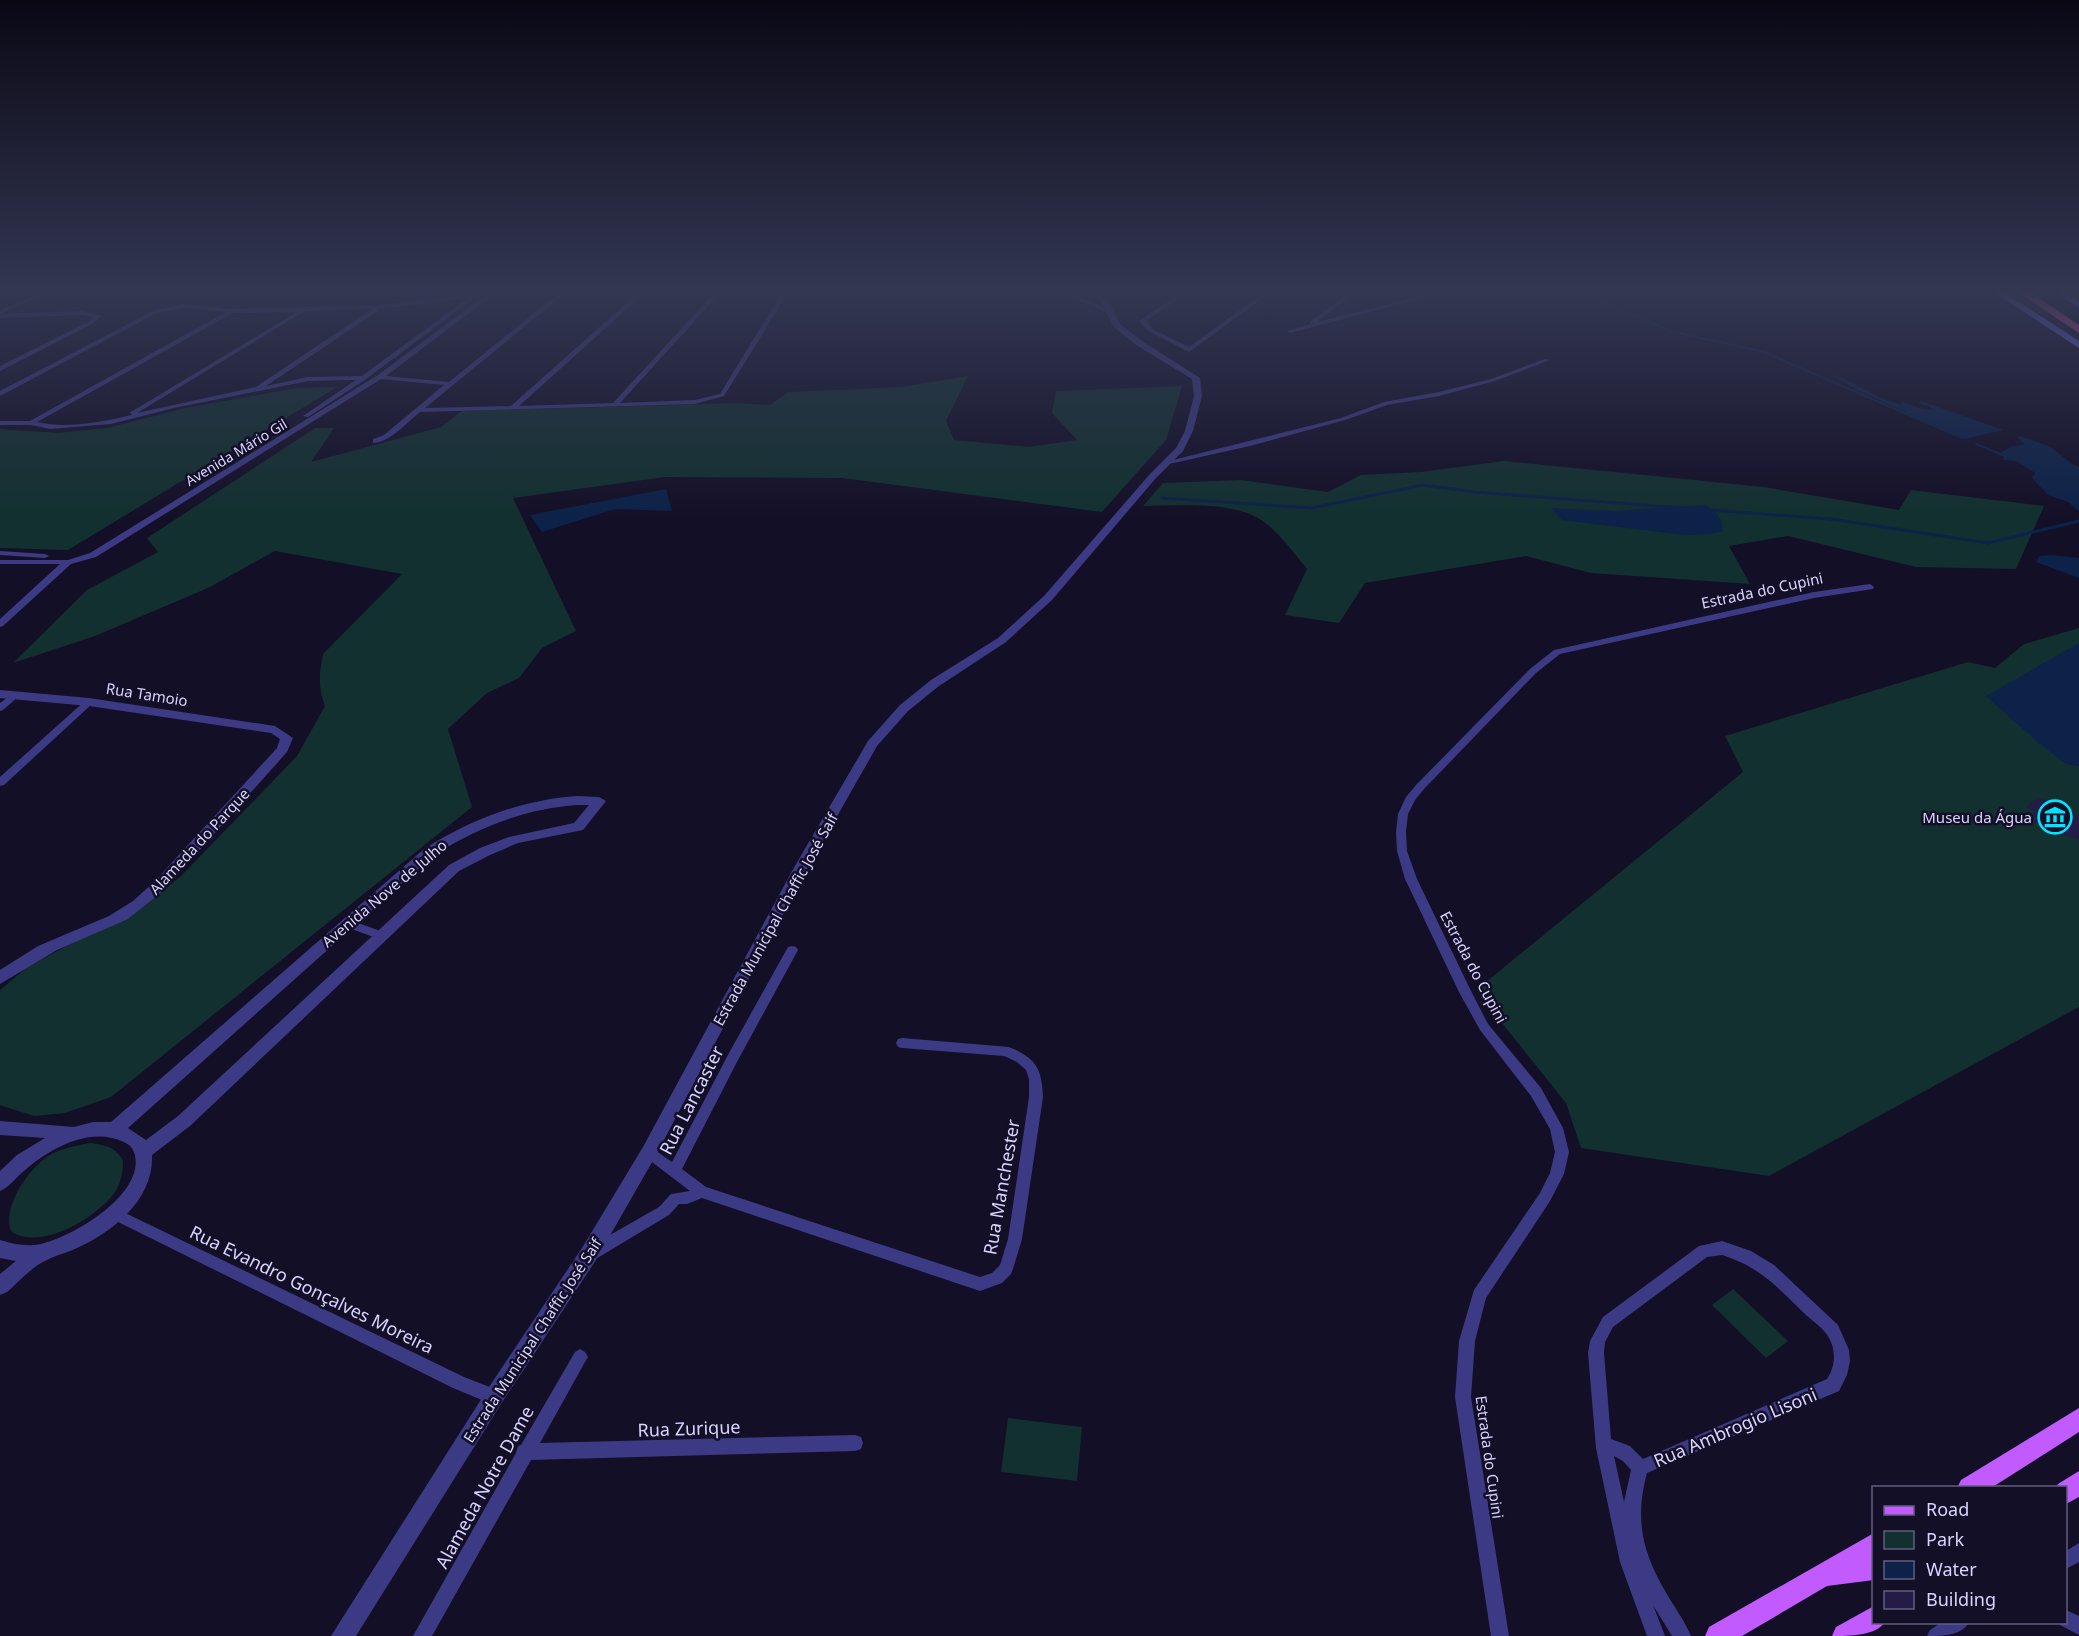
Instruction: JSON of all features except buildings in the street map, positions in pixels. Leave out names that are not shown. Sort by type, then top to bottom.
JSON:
[{"type":"main road","points":[[1972,1486],[2079,1419]]},
{"type":"main road","points":[[1996,1486],[2008,1464]]},
{"type":"main road","points":[[1718,1636],[1872,1546]]},
{"type":"main road","points":[[1821,1576],[1872,1568]]},
{"type":"main road","points":[[1845,1636],[1872,1619]]},
{"type":"street","points":[[0,394],[50,367]]},
{"type":"street","points":[[31,423],[131,367]]},
{"type":"street","points":[[126,418],[207,367]]},
{"type":"street","name":"Avenida Mário Gil","points":[[0,553],[70,560],[295,423],[378,367]]},
{"type":"street","name":"Avenida Mário Gil","points":[[0,562],[70,560],[93,555],[306,425],[393,367]]},
{"type":"street","points":[[376,441],[420,410],[470,367]]},
{"type":"street","points":[[512,408],[558,367]]},
{"type":"street","points":[[615,405],[649,367]]},
{"type":"street","points":[[420,410],[668,404],[713,398],[722,395],[740,367]]},
{"type":"street","name":"Estrada Municipal Chaffic José Saif","points":[[343,1636],[494,1397],[589,1254],[649,1152],[799,871],[872,744],[904,708],[954,670],[1002,640],[1048,598],[1153,476],[1180,449],[1189,431],[1198,396],[1196,378],[1179,367]]},
{"type":"street","points":[[1169,462],[1250,444],[1343,419],[1386,404],[1439,394],[1493,380],[1527,367]]},
{"type":"street","points":[[287,368],[280,379],[293,382]]},
{"type":"street","points":[[256,388],[287,368]]},
{"type":"street","points":[[0,423],[31,423],[50,427],[91,424],[256,388],[316,378],[380,377],[449,384]]},
{"type":"street","points":[[159,396],[159,403],[174,406]]},
{"type":"street","points":[[295,423],[306,425]]},
{"type":"street","points":[[210,476],[220,477]]},
{"type":"street","points":[[142,518],[152,519]]},
{"type":"street","points":[[0,624],[70,560]]},
{"type":"street","name":"Estrada do Cupini","points":[[1500,1636],[1463,1397],[1467,1341],[1479,1295],[1545,1197],[1557,1174],[1562,1152],[1556,1128],[1536,1092],[1484,1027],[1411,879],[1402,851],[1403,814],[1410,799],[1420,787],[1533,671],[1562,650],[1814,595],[1870,587]]},
{"type":"street","name":"Rua Tamoio","points":[[0,694],[89,702],[275,730],[287,738]]},
{"type":"street","points":[[0,708],[15,695]]},
{"type":"street","points":[[0,783],[89,702]]},
{"type":"street","name":"Alameda do Parque","points":[[0,978],[20,962],[104,924],[130,911],[144,900],[283,749],[287,738]]},
{"type":"street","name":"Avenida Nove de Julho","points":[[113,1131],[347,923],[429,852],[452,836],[489,820],[535,806],[568,801],[599,801],[578,827],[514,838],[469,858],[454,868],[184,1121],[143,1152]]},
{"type":"street","points":[[347,923],[382,936]]},
{"type":"street","name":"Rua Lancaster","points":[[676,1198],[678,1175],[733,1057],[792,950]]},
{"type":"street","name":"Rua Manchester","points":[[649,1152],[702,1192],[980,1284],[998,1278],[1006,1269],[1015,1239],[1036,1097],[1036,1074],[1019,1056],[1005,1051],[902,1042]]},
{"type":"street","points":[[0,1128],[76,1133],[100,1129],[121,1131],[135,1139],[143,1152],[144,1169],[136,1188],[115,1214],[96,1229],[69,1244],[40,1253],[17,1254],[0,1249]]},
{"type":"street","points":[[3,1172],[43,1147],[76,1133]]},
{"type":"street","points":[[589,1254],[664,1211],[676,1198],[687,1198],[702,1192]]},
{"type":"street","name":"Rua Evandro Gonçalves Moreira","points":[[115,1214],[459,1383],[494,1397]]},
{"type":"street","name":"Rua Ambrogio Lisoni","points":[[1656,1636],[1629,1562],[1604,1448],[1596,1353],[1598,1341],[1608,1322],[1704,1251],[1722,1248],[1746,1256],[1769,1270],[1833,1330],[1842,1361],[1839,1375],[1833,1385],[1640,1468],[1630,1501],[1631,1531],[1652,1586],[1682,1636]]},
{"type":"street","points":[[0,1286],[40,1253]]},
{"type":"street","name":"Alameda Notre Dame","points":[[422,1636],[524,1452],[580,1357]]},
{"type":"street","name":"Rua Zurique","points":[[524,1452],[855,1443]]},
{"type":"street","name":"Rua Ambrogio Lisoni","points":[[1604,1448],[1611,1446],[1624,1451],[1640,1468]]},
{"type":"street","points":[[1936,1636],[1958,1624]]},
{"type":"green space","points":[[968,376],[946,421],[954,440],[1029,447],[1077,440],[1052,413],[1056,391],[1182,386],[1166,440],[1102,512],[842,478],[665,477],[513,498],[576,631],[542,648],[519,678],[487,693],[448,729],[472,807],[111,1097],[65,1113],[34,1116],[0,1105],[0,990],[26,968],[72,943],[130,917],[181,876],[297,756],[325,706],[320,680],[323,654],[402,574],[275,551],[208,588],[95,636],[13,663],[87,590],[158,552],[147,538],[315,428],[334,428],[311,462],[441,427],[462,411],[737,403],[770,405],[788,392],[902,387]]},
{"type":"green space","points":[[337,387],[68,550],[0,548],[0,429],[58,433],[107,428],[186,408],[296,388]]},
{"type":"green space","points":[[1504,461],[1764,487],[1899,510],[1911,490],[2044,506],[2016,569],[1916,567],[1788,536],[1729,546],[1750,584],[1591,573],[1526,556],[1365,583],[1339,623],[1285,615],[1307,569],[1278,535],[1258,518],[1232,509],[1217,507],[1143,506],[1163,483],[1240,480],[1328,492],[1361,475],[1421,472]]},
{"type":"green space","name":"Museu da Água","points":[[2079,628],[2079,1007],[1769,1176],[1581,1148],[1566,1103],[1498,1018],[1481,986],[1743,772],[1725,736],[1968,662],[1995,668],[2024,644]]},
{"type":"green space","points":[[89,1143],[109,1147],[123,1160],[118,1187],[111,1198],[86,1218],[55,1234],[25,1237],[12,1232],[9,1223],[13,1200],[34,1168],[55,1153]]},
{"type":"green space","points":[[1733,1289],[1788,1341],[1766,1358],[1712,1305]]},
{"type":"green space","points":[[1008,1418],[1082,1427],[1077,1481],[1001,1472]]},
{"type":"water","points":[[1829,372],[1888,401],[1901,404],[1901,401],[1922,409],[1933,410],[1931,407],[1918,403],[1921,401],[2003,430],[1965,439],[1857,390]]},
{"type":"water","points":[[2021,436],[2051,447],[2079,467],[2079,511],[2068,502],[2048,495],[2032,478],[2035,473],[2016,461],[2004,460],[2003,456],[1996,455],[2013,446],[2025,445],[2017,437]]},
{"type":"water","points":[[666,489],[672,511],[615,509],[542,532],[530,515]]},
{"type":"water","points":[[1705,505],[1718,515],[1723,531],[1684,535],[1562,520],[1551,508],[1614,511]]},
{"type":"water","points":[[2039,556],[2079,558],[2079,578],[2036,562]]},
{"type":"water","points":[[2079,643],[2079,766],[2066,764],[1986,696]]},
{"type":"waterway","points":[[1799,367],[1962,438]]},
{"type":"waterway","points":[[1976,444],[2000,454],[1996,452]]},
{"type":"waterway","points":[[1162,498],[1312,508],[1423,485],[1475,492],[1682,508]]},
{"type":"waterway","points":[[1711,510],[1831,519],[1988,543],[2079,521]]},
{"type":"place","name":"Museu da Água","points":[[2055,817]]}]
